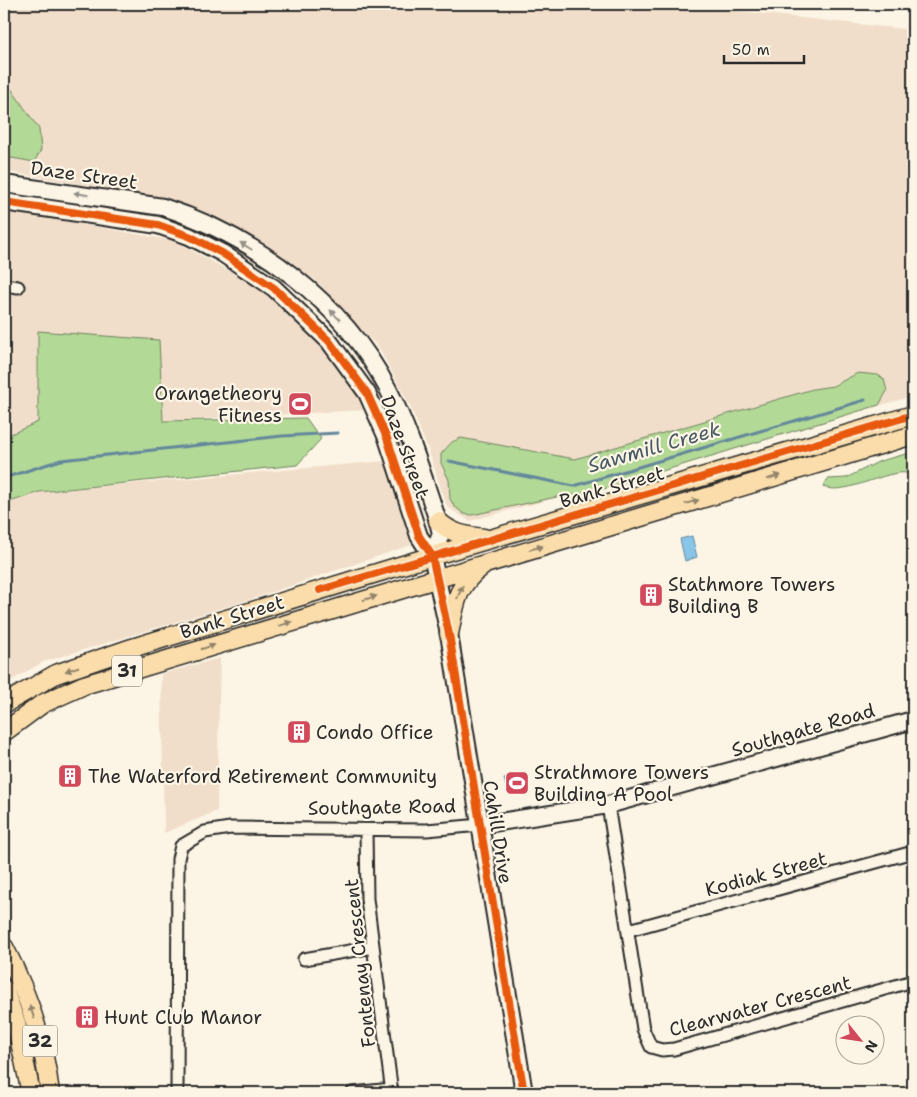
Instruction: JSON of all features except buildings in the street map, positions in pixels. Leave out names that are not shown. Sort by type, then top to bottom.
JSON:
[{"type":"main road","name":"Bank Street","points":[[4,704],[56,674],[132,648],[432,556],[913,415]]},
{"type":"main road","name":"Bank Street","points":[[4,732],[42,704],[84,685],[489,561],[913,435]]},
{"type":"main road","points":[[438,521],[451,531],[461,535],[494,538]]},
{"type":"main road","points":[[448,634],[458,592],[469,576],[489,561]]},
{"type":"main road","points":[[320,590],[324,612]]},
{"type":"main road","points":[[166,638],[171,658]]},
{"type":"main road","points":[[35,686],[42,704]]},
{"type":"main road","name":"32","points":[[4,947],[33,1014],[46,1064],[50,1093]]},
{"type":"main road","name":"32","points":[[4,989],[16,1023],[31,1093]]},
{"type":"street","name":"Daze Street","points":[[4,184],[51,189],[163,207],[186,214],[224,232],[287,272],[312,291],[340,320],[379,373],[403,421],[441,534],[432,556]]},
{"type":"street","points":[[49,209],[51,189]]},
{"type":"street","name":"Daze Street","points":[[4,202],[158,225],[189,236],[222,253],[274,288],[329,341],[367,393],[397,466],[419,536],[432,556],[436,577]]},
{"type":"street","points":[[158,225],[163,207]]},
{"type":"street","points":[[274,288],[287,272]]},
{"type":"street","points":[[4,285],[18,287]]},
{"type":"street","points":[[397,466],[417,458]]},
{"type":"street","name":"Cahill Drive","points":[[436,577],[448,634],[524,1093]]},
{"type":"street","name":"Southgate Road","points":[[178,1093],[178,859],[181,846],[205,832],[230,828],[428,830],[480,825],[608,805],[913,720]]},
{"type":"street","name":"Clearwater Crescent","points":[[608,805],[643,1029],[651,1047],[662,1050],[674,1049],[913,981]]},
{"type":"street","name":"Fontenay Crescent","points":[[366,830],[367,899],[392,1091]]},
{"type":"street","name":"Kodiak Street","points":[[629,930],[913,852]]},
{"type":"street","points":[[304,959],[373,947]]},
{"type":"street","points":[[352,1093],[392,1091]]},
{"type":"shaded area","points":[[4,4],[672,4],[913,30],[913,396],[600,486],[470,521],[447,507],[428,449],[410,406],[379,348],[314,279],[256,245],[172,206],[97,187],[4,171]]},
{"type":"shaded area","points":[[4,210],[175,241],[262,289],[294,318],[331,357],[362,400],[366,410],[163,421],[38,331],[38,422],[4,437]]},
{"type":"shaded area","points":[[385,461],[411,545],[252,599],[43,662],[4,685],[4,504],[39,492]]},
{"type":"shaded area","points":[[220,658],[217,811],[164,833],[161,674]]},
{"type":"green space","points":[[4,84],[10,87],[39,129],[41,150],[34,162],[12,158],[4,161]]},
{"type":"green space","points":[[38,331],[159,340],[163,421],[306,418],[321,439],[297,465],[39,492],[4,504],[4,437],[38,422]]},
{"type":"green space","points":[[858,373],[878,375],[884,379],[887,391],[879,405],[587,494],[561,496],[472,515],[464,514],[454,506],[450,499],[449,480],[441,463],[441,454],[452,442],[461,438],[575,459],[813,389],[833,386]]},
{"type":"green space","points":[[913,454],[913,475],[904,473],[894,474],[845,488],[823,487],[828,479],[846,478],[880,461]]},
{"type":"water","points":[[692,536],[697,557],[685,561],[680,539]]},
{"type":"water","name":"Strathmore Towers Building A Pool","points":[[524,774],[527,776],[529,786],[508,791],[504,779]]},
{"type":"waterway","name":"Sawmill Creek","points":[[449,461],[574,486],[865,400]]},
{"type":"waterway","name":"Sawmill Creek","points":[[4,478],[61,460],[282,436],[338,433]]},
{"type":"cycle path","points":[[4,202],[158,225],[189,236],[222,253],[274,288],[329,341],[367,393],[387,438],[419,536],[432,556],[449,634],[524,1093]]},
{"type":"cycle path","points":[[320,590],[913,415]]},
{"type":"place","name":"Orangetheory Fitness","points":[[300,404]]},
{"type":"place","name":"Stathmore Towers Building B","points":[[651,595]]},
{"type":"place","name":"Condo Office","points":[[299,732]]},
{"type":"place","name":"The Waterford Retirement Community","points":[[70,776]]},
{"type":"place","name":"Strathmore Towers Building A Pool","points":[[517,783]]},
{"type":"place","name":"Hunt Club Manor","points":[[87,1017]]}]
